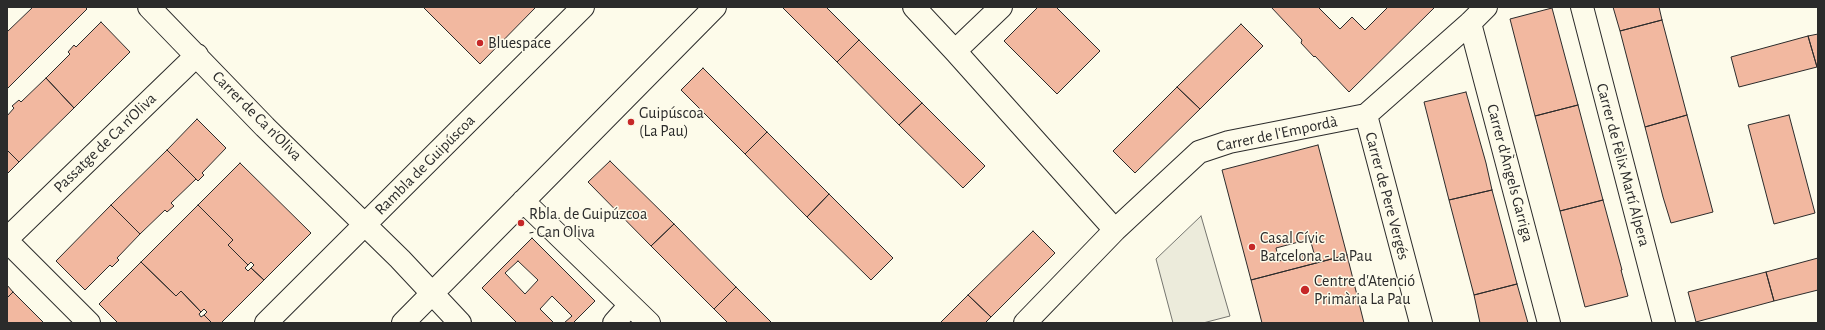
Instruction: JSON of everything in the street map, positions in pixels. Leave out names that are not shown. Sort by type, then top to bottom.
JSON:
[{"type":"street","name":"Carrer de Ca n'Oliva","points":[[149,7],[265,127],[433,294]]},
{"type":"street","name":"Rambla de Guipúscoa","points":[[266,323],[583,7]]},
{"type":"street","points":[[403,323],[715,7]]},
{"type":"street","points":[[914,7],[1115,230]]},
{"type":"street","points":[[955,51],[1001,7]]},
{"type":"street","points":[[1366,115],[1486,7]]},
{"type":"street","name":"Carrer de Fèlix Martí Alpera","points":[[1582,7],[1664,323]]},
{"type":"street","name":"Carrer d'Àngels Garriga","points":[[1470,23],[1549,323]]},
{"type":"street","name":"Passatge de Ca n'Oliva","points":[[10,236],[197,55]]},
{"type":"street","name":"Carrer de l'Empordà","points":[[1025,323],[1115,230],[1199,152],[1229,142],[1366,115]]},
{"type":"street","name":"Carrer de Pere Vergés","points":[[1366,115],[1421,323]]},
{"type":"street","points":[[523,201],[649,323]]},
{"type":"street","points":[[10,236],[89,323]]},
{"type":"street","points":[[433,294],[460,323]]},
{"type":"street","points":[[614,323],[630,305]]},
{"type":"shaded area","points":[[1201,216],[1230,316],[1203,323],[1173,323],[1156,259]]},
{"type":"building","points":[[33,7],[85,7],[87,9],[7,89],[7,32]]},
{"type":"building","name":"Bluespace","points":[[423,7],[536,7],[480,64]]},
{"type":"building","points":[[782,7],[826,7],[859,40],[837,62]]},
{"type":"building","points":[[1038,7],[1056,7],[1100,51],[1057,94],[1004,41]]},
{"type":"building","points":[[1271,7],[1318,7],[1340,29],[1352,17],[1365,30],[1388,7],[1435,7],[1349,92],[1301,43],[1302,40]]},
{"type":"building","points":[[1613,7],[1659,7],[1662,20],[1620,31]]},
{"type":"building","points":[[1552,8],[1578,105],[1535,116],[1510,19]]},
{"type":"building","points":[[1662,20],[1687,115],[1645,127],[1620,31]]},
{"type":"building","points":[[101,22],[130,52],[74,108],[46,78],[70,54],[68,52],[74,45],[76,47]]},
{"type":"building","points":[[1241,24],[1263,46],[1200,109],[1177,87]]},
{"type":"building","points":[[1818,34],[1818,66],[1817,67],[1808,36]]},
{"type":"building","points":[[1808,36],[1817,67],[1739,87],[1731,57]]},
{"type":"building","points":[[859,40],[922,103],[899,125],[837,62]]},
{"type":"building","points":[[703,68],[767,132],[745,154],[681,90]]},
{"type":"building","points":[[46,78],[74,108],[19,162],[7,150],[7,116],[14,108],[12,106],[19,100],[21,102]]},
{"type":"building","points":[[1177,87],[1200,109],[1135,173],[1113,151]]},
{"type":"building","points":[[1466,92],[1492,190],[1449,200],[1424,102]]},
{"type":"building","points":[[922,103],[985,166],[963,188],[899,125]]},
{"type":"building","points":[[1578,105],[1603,200],[1560,211],[1535,116]]},
{"type":"building","points":[[1687,115],[1713,212],[1671,223],[1645,127]]},
{"type":"building","points":[[1789,115],[1815,213],[1774,224],[1748,125]]},
{"type":"building","points":[[197,119],[226,148],[202,173],[204,175],[198,181],[167,150]]},
{"type":"building","points":[[767,132],[829,194],[807,217],[745,154]]},
{"type":"building","points":[[1318,145],[1347,255],[1251,280],[1222,170]],"holes":[[[1310,239],[1314,253],[1279,261],[1276,248]]]},
{"type":"building","points":[[7,150],[19,162],[7,174]]},
{"type":"building","points":[[167,150],[196,179],[171,203],[174,206],[167,212],[165,210],[140,234],[111,205]]},
{"type":"building","points":[[610,161],[674,224],[651,246],[588,182]]},
{"type":"building","points":[[240,163],[311,233],[264,280],[251,268],[254,265],[251,262],[248,265],[228,245],[233,240],[198,205]]},
{"type":"building","points":[[1492,190],[1517,284],[1474,295],[1449,200]]},
{"type":"building","points":[[829,194],[893,258],[871,280],[807,217]]},
{"type":"building","points":[[1603,200],[1628,296],[1585,307],[1560,211]]},
{"type":"building","points":[[111,205],[140,234],[117,258],[119,260],[112,267],[110,265],[85,290],[56,261]]},
{"type":"building","points":[[198,205],[233,240],[228,245],[248,265],[245,268],[248,271],[251,268],[264,280],[221,323],[212,323],[204,315],[207,312],[204,309],[201,312],[181,291],[176,296],[141,262]]},
{"type":"building","points":[[674,224],[736,287],[714,309],[651,246]]},
{"type":"building","points":[[1033,231],[1055,253],[991,317],[968,295]]},
{"type":"building","points":[[532,238],[595,301],[573,323],[564,323],[572,316],[552,296],[540,309],[554,323],[517,323],[482,288]],"holes":[[[518,261],[538,280],[525,294],[505,273]]]},
{"type":"building","name":"Centre d'Atenció Primària La Pau","points":[[1347,255],[1364,323],[1262,323],[1251,280]]},
{"type":"building","points":[[1818,258],[1818,290],[1774,301],[1766,272]]},
{"type":"building","points":[[141,262],[176,296],[181,291],[201,312],[199,314],[201,317],[204,315],[212,323],[118,323],[99,304]]},
{"type":"building","points":[[1766,272],[1774,301],[1696,322],[1688,292]]},
{"type":"building","points":[[1517,284],[1528,323],[1480,323],[1474,295]]},
{"type":"building","points":[[7,285],[13,292],[7,298]]},
{"type":"building","points":[[736,287],[772,323],[728,323],[714,309]]},
{"type":"building","points":[[13,292],[44,323],[7,323],[7,298]]},
{"type":"building","points":[[968,295],[991,317],[985,323],[940,323]]},
{"type":"place","name":"Bluespace","points":[[480,43]]},
{"type":"place","name":"Guipúscoa (La Pau)","points":[[631,122]]},
{"type":"place","name":"Rbla. de Guipúzcoa - Can Oliva","points":[[521,223]]},
{"type":"place","name":"Casal Cívic Barcelona - La Pau","points":[[1252,247]]},
{"type":"place","name":"Centre d'Atenció Primària La Pau","points":[[1305,290]]}]
